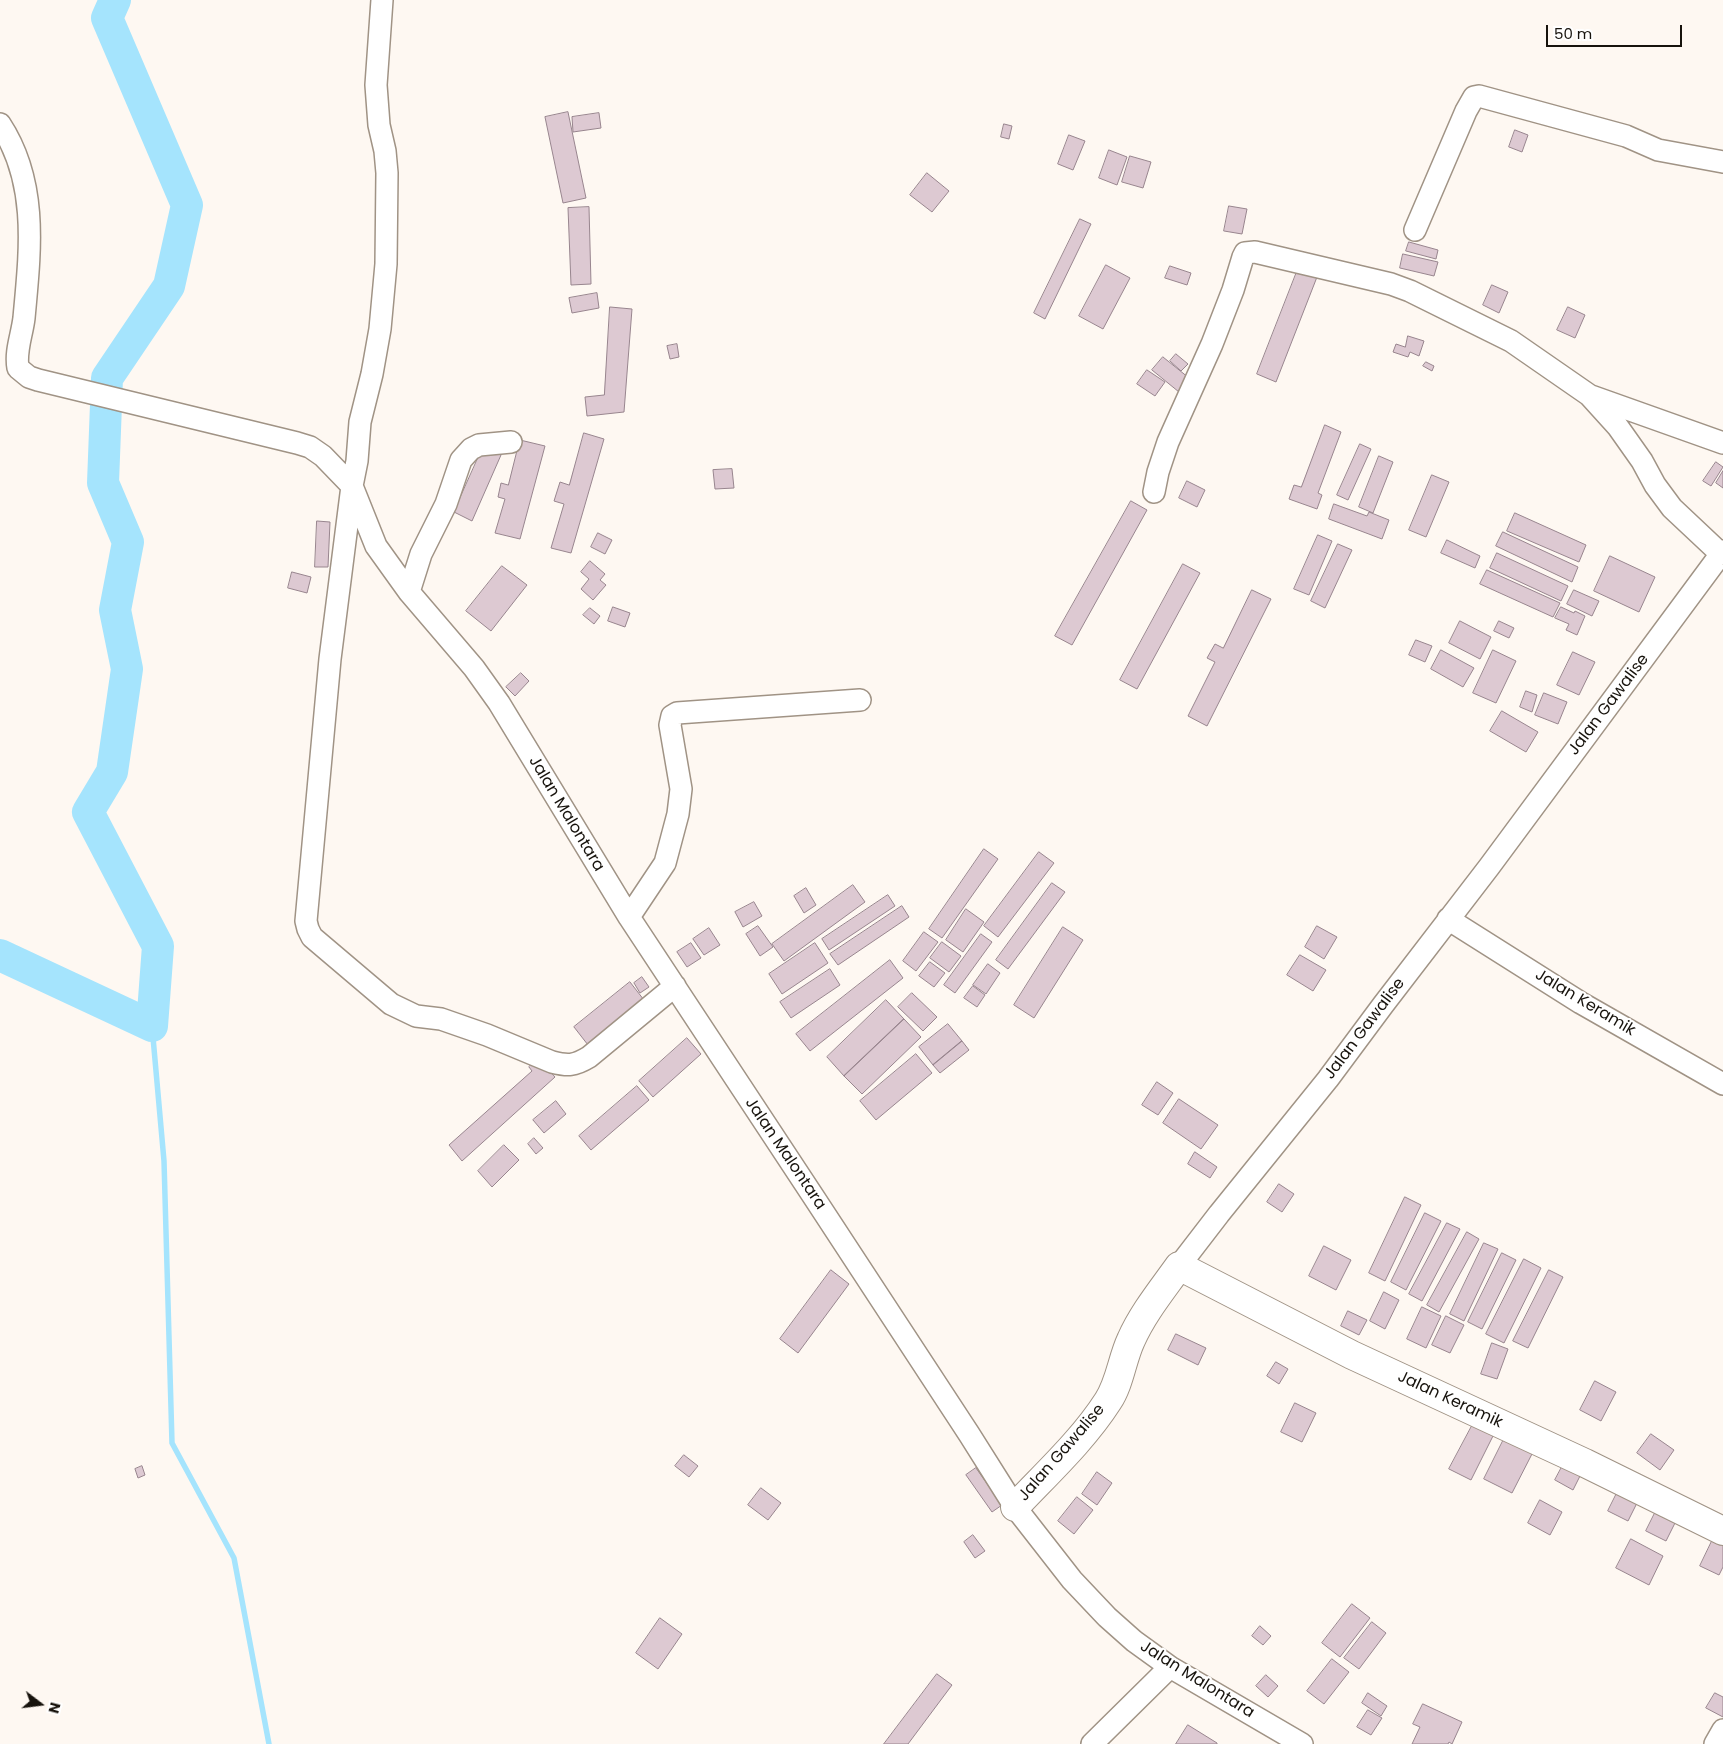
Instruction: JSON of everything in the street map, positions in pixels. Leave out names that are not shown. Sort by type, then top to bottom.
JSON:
[{"type":"street","points":[[382,0],[376,85],[379,125],[385,151],[387,173],[386,264],[380,329],[372,374],[360,422],[357,461],[352,486],[330,659],[306,921],[308,929],[312,937],[390,1004],[416,1016],[441,1019],[461,1025],[565,1066],[578,1063],[589,1057],[675,986]]},
{"type":"street","points":[[1415,230],[1466,111],[1474,97],[1479,96],[1626,136],[1658,150],[1723,162]]},
{"type":"street","points":[[0,124],[19,160],[28,198],[31,225],[23,326],[16,358],[18,368],[38,380],[298,442],[310,447],[323,456],[352,486]]},
{"type":"street","points":[[1154,492],[1158,472],[1168,442],[1212,344],[1245,253],[1255,252],[1391,284],[1410,291],[1511,341],[1589,395],[1618,428],[1642,460],[1655,485],[1672,508],[1722,553]]},
{"type":"street","points":[[1589,395],[1723,443]]},
{"type":"street","points":[[409,592],[421,554],[441,516],[465,453],[480,445],[511,442]]},
{"type":"street","name":"Jalan Malontara","points":[[352,486],[376,546],[409,592],[468,661],[499,703],[629,917],[1015,1507],[1072,1580],[1107,1618],[1134,1641],[1170,1666],[1302,1744]]},
{"type":"street","name":"Jalan Gawalise","points":[[1015,1507],[1073,1446],[1110,1399],[1130,1341],[1139,1324],[1179,1266],[1218,1214],[1328,1079],[1722,553]]},
{"type":"street","points":[[629,917],[665,862],[678,814],[681,789],[670,725],[672,716],[677,714],[860,700]]},
{"type":"street","name":"Jalan Keramik","points":[[1448,919],[1581,1003],[1723,1084]]},
{"type":"street","name":"Jalan Keramik","points":[[1179,1266],[1352,1355],[1576,1459],[1723,1531]]},
{"type":"street","points":[[1092,1744],[1170,1666]]},
{"type":"street","points":[[1715,1744],[1723,1730]]},
{"type":"building","points":[[568,112],[586,198],[563,203],[545,117]]},
{"type":"building","points":[[599,113],[601,128],[573,132],[572,117]]},
{"type":"building","points":[[1004,124],[1012,126],[1009,139],[1001,137]]},
{"type":"building","points":[[1515,130],[1528,135],[1522,152],[1509,147]]},
{"type":"building","points":[[1069,135],[1085,141],[1073,170],[1058,164]]},
{"type":"building","points":[[1109,150],[1127,157],[1117,185],[1099,178]]},
{"type":"building","points":[[1130,156],[1151,162],[1143,188],[1122,182]]},
{"type":"building","points":[[927,173],[949,191],[932,212],[910,195]]},
{"type":"building","points":[[1229,206],[1247,209],[1242,234],[1224,231]]},
{"type":"building","points":[[589,207],[591,284],[571,285],[568,208]]},
{"type":"building","points":[[1080,219],[1091,224],[1045,319],[1034,313]]},
{"type":"building","points":[[1409,242],[1438,250],[1436,259],[1406,251]]},
{"type":"building","points":[[1403,254],[1438,262],[1434,276],[1400,268]]},
{"type":"building","points":[[1106,265],[1130,278],[1103,329],[1079,316]]},
{"type":"building","points":[[1170,266],[1191,273],[1187,285],[1165,278]]},
{"type":"building","points":[[1298,269],[1317,277],[1276,382],[1257,374]]},
{"type":"building","points":[[1492,285],[1508,292],[1499,313],[1483,305]]},
{"type":"building","points":[[597,293],[599,308],[572,313],[569,298]]},
{"type":"building","points":[[610,307],[632,309],[624,412],[587,416],[585,397],[604,395]]},
{"type":"building","points":[[1568,307],[1585,315],[1575,338],[1557,330]]},
{"type":"building","points":[[1408,336],[1424,341],[1419,356],[1410,352],[1408,357],[1393,352],[1396,344],[1405,347]]},
{"type":"building","points":[[677,344],[679,357],[670,359],[667,346]]},
{"type":"building","points":[[1176,354],[1188,364],[1181,371],[1170,361]]},
{"type":"building","points":[[1163,357],[1189,378],[1179,392],[1152,370]]},
{"type":"building","points":[[1426,362],[1434,366],[1432,371],[1423,366]]},
{"type":"building","points":[[1147,370],[1165,382],[1155,396],[1137,384]]},
{"type":"building","points":[[1325,425],[1341,432],[1318,493],[1322,495],[1317,509],[1289,499],[1294,485],[1301,487]]},
{"type":"building","points":[[584,433],[604,439],[571,553],[551,548],[564,504],[554,501],[560,482],[569,485]]},
{"type":"building","points":[[520,440],[545,446],[520,539],[495,533],[505,499],[498,497],[501,483],[508,485]]},
{"type":"building","points":[[1360,444],[1371,449],[1348,500],[1337,495]]},
{"type":"building","points":[[483,447],[501,455],[472,521],[454,512]]},
{"type":"building","points":[[1379,456],[1393,462],[1373,513],[1359,507]]},
{"type":"building","points":[[1716,462],[1723,467],[1711,486],[1703,481]]},
{"type":"building","points":[[732,469],[734,488],[715,489],[713,470]]},
{"type":"building","points":[[1723,471],[1723,488],[1716,483]]},
{"type":"building","points":[[1432,475],[1449,482],[1426,537],[1409,530]]},
{"type":"building","points":[[1187,481],[1205,490],[1197,507],[1179,498]]},
{"type":"building","points":[[1131,501],[1147,510],[1072,645],[1055,636]]},
{"type":"building","points":[[1334,504],[1367,516],[1369,512],[1389,520],[1382,539],[1329,519]]},
{"type":"building","points":[[1515,513],[1586,545],[1579,562],[1507,531]]},
{"type":"building","points":[[317,521],[330,522],[328,567],[315,567]]},
{"type":"building","points":[[1503,532],[1578,567],[1572,582],[1496,546]]},
{"type":"building","points":[[598,533],[612,540],[605,554],[591,547]]},
{"type":"building","points":[[1318,535],[1332,541],[1309,595],[1294,589]]},
{"type":"building","points":[[1447,540],[1480,556],[1475,568],[1441,553]]},
{"type":"building","points":[[1338,544],[1352,550],[1325,608],[1311,601]]},
{"type":"building","points":[[1497,553],[1568,586],[1561,601],[1490,568]]},
{"type":"building","points":[[1610,556],[1655,577],[1639,612],[1594,591]]},
{"type":"building","points":[[590,561],[605,574],[600,580],[606,585],[593,600],[581,589],[589,579],[581,572]]},
{"type":"building","points":[[1183,564],[1200,573],[1137,689],[1120,680]]},
{"type":"building","points":[[502,566],[527,585],[491,631],[466,611]]},
{"type":"building","points":[[1487,570],[1560,603],[1553,617],[1480,584]]},
{"type":"building","points":[[292,572],[311,577],[307,593],[288,588]]},
{"type":"building","points":[[1252,590],[1271,599],[1207,726],[1188,716],[1215,662],[1207,658],[1215,644],[1223,648]]},
{"type":"building","points":[[1574,590],[1599,601],[1592,616],[1567,604]]},
{"type":"building","points":[[613,607],[630,613],[625,627],[608,621]]},
{"type":"building","points":[[1561,607],[1585,616],[1577,635],[1566,630],[1569,624],[1555,618]]},
{"type":"building","points":[[590,608],[600,616],[594,624],[583,615]]},
{"type":"building","points":[[1460,621],[1491,637],[1480,659],[1449,643]]},
{"type":"building","points":[[1499,621],[1514,628],[1509,638],[1494,631]]},
{"type":"building","points":[[1416,640],[1432,646],[1425,662],[1409,655]]},
{"type":"building","points":[[1441,650],[1474,668],[1463,687],[1431,669]]},
{"type":"building","points":[[1493,650],[1516,661],[1496,703],[1473,693]]},
{"type":"building","points":[[1573,652],[1595,662],[1579,695],[1557,685]]},
{"type":"building","points":[[521,673],[529,681],[515,696],[506,687]]},
{"type":"building","points":[[1526,691],[1537,695],[1532,712],[1520,707]]},
{"type":"building","points":[[1544,693],[1567,702],[1558,724],[1535,715]]},
{"type":"building","points":[[1502,711],[1538,732],[1526,752],[1490,731]]},
{"type":"building","points":[[984,849],[998,859],[942,938],[929,929]]},
{"type":"building","points":[[1039,852],[1054,863],[998,937],[984,926]]},
{"type":"building","points":[[1052,883],[1065,892],[1008,969],[996,960]]},
{"type":"building","points":[[853,885],[865,902],[784,961],[772,944]]},
{"type":"building","points":[[806,888],[816,905],[804,913],[794,896]]},
{"type":"building","points":[[888,895],[895,906],[829,950],[822,939]]},
{"type":"building","points":[[754,902],[762,916],[743,927],[735,912]]},
{"type":"building","points":[[902,906],[909,917],[838,965],[830,954]]},
{"type":"building","points":[[966,909],[984,922],[963,952],[946,940]]},
{"type":"building","points":[[758,926],[773,947],[760,956],[746,934]]},
{"type":"building","points":[[1317,926],[1337,937],[1324,959],[1305,947]]},
{"type":"building","points":[[1063,927],[1083,940],[1034,1018],[1014,1005]]},
{"type":"building","points":[[709,928],[720,945],[704,955],[693,939]]},
{"type":"building","points":[[924,932],[938,942],[916,971],[903,961]]},
{"type":"building","points":[[981,934],[992,942],[955,993],[944,985]]},
{"type":"building","points":[[942,942],[961,956],[949,972],[930,958]]},
{"type":"building","points":[[691,943],[701,958],[687,967],[677,952]]},
{"type":"building","points":[[815,943],[828,963],[782,994],[769,974]]},
{"type":"building","points":[[1300,955],[1326,970],[1313,991],[1287,975]]},
{"type":"building","points":[[890,960],[903,978],[810,1051],[796,1034]]},
{"type":"building","points":[[930,962],[945,973],[934,987],[919,976]]},
{"type":"building","points":[[988,964],[1000,973],[986,994],[973,985]]},
{"type":"building","points":[[830,969],[840,985],[791,1018],[780,1002]]},
{"type":"building","points":[[642,977],[649,987],[640,993],[634,983]]},
{"type":"building","points":[[630,982],[644,1000],[588,1045],[574,1027]]},
{"type":"building","points":[[973,986],[985,995],[977,1007],[964,998]]},
{"type":"building","points":[[912,993],[937,1017],[923,1031],[898,1007]]},
{"type":"building","points":[[886,1000],[904,1019],[844,1076],[827,1057]]},
{"type":"building","points":[[904,1019],[921,1037],[862,1094],[844,1076]]},
{"type":"building","points":[[948,1024],[962,1041],[933,1065],[919,1047]]},
{"type":"building","points":[[687,1038],[701,1054],[653,1097],[639,1081]]},
{"type":"building","points":[[962,1041],[969,1050],[940,1073],[933,1065]]},
{"type":"building","points":[[916,1054],[932,1073],[876,1120],[860,1101]]},
{"type":"building","points":[[538,1058],[555,1077],[462,1161],[449,1145],[532,1071],[529,1067]]},
{"type":"building","points":[[1157,1082],[1173,1093],[1158,1115],[1142,1105]]},
{"type":"building","points":[[637,1086],[649,1100],[591,1150],[579,1136]]},
{"type":"building","points":[[1179,1099],[1218,1125],[1201,1149],[1163,1123]]},
{"type":"building","points":[[556,1101],[566,1114],[544,1133],[533,1120]]},
{"type":"building","points":[[534,1138],[543,1148],[536,1154],[528,1144]]},
{"type":"building","points":[[504,1145],[519,1160],[492,1187],[478,1171]]},
{"type":"building","points":[[1195,1152],[1217,1167],[1210,1178],[1188,1164]]},
{"type":"building","points":[[1279,1184],[1294,1194],[1282,1212],[1267,1202]]},
{"type":"building","points":[[1405,1197],[1421,1205],[1385,1281],[1369,1273]]},
{"type":"building","points":[[1425,1213],[1441,1221],[1406,1290],[1391,1282]]},
{"type":"building","points":[[1447,1223],[1460,1229],[1422,1301],[1409,1294]]},
{"type":"building","points":[[1467,1232],[1479,1239],[1439,1312],[1427,1305]]},
{"type":"building","points":[[1484,1243],[1498,1249],[1464,1321],[1450,1314]]},
{"type":"building","points":[[1324,1246],[1351,1260],[1336,1290],[1309,1276]]},
{"type":"building","points":[[1502,1253],[1516,1260],[1482,1329],[1468,1322]]},
{"type":"building","points":[[1524,1259],[1541,1268],[1504,1343],[1486,1334]]},
{"type":"building","points":[[831,1270],[849,1284],[798,1353],[780,1339]]},
{"type":"building","points":[[1549,1270],[1563,1277],[1528,1348],[1513,1341]]},
{"type":"building","points":[[1384,1292],[1399,1300],[1385,1329],[1370,1321]]},
{"type":"building","points":[[1422,1307],[1441,1316],[1426,1348],[1407,1339]]},
{"type":"building","points":[[1348,1311],[1367,1320],[1359,1335],[1341,1326]]},
{"type":"building","points":[[1446,1316],[1464,1325],[1450,1353],[1432,1345]]},
{"type":"building","points":[[1176,1334],[1206,1348],[1198,1365],[1168,1350]]},
{"type":"building","points":[[1492,1343],[1508,1349],[1497,1379],[1481,1374]]},
{"type":"building","points":[[1276,1362],[1288,1369],[1279,1384],[1267,1376]]},
{"type":"building","points":[[1595,1381],[1616,1392],[1601,1421],[1580,1410]]},
{"type":"building","points":[[1295,1403],[1316,1413],[1302,1442],[1281,1432]]},
{"type":"building","points":[[1473,1424],[1494,1434],[1471,1480],[1449,1469]]},
{"type":"building","points":[[1651,1434],[1674,1450],[1660,1470],[1637,1453]]},
{"type":"building","points":[[1505,1437],[1533,1452],[1512,1493],[1484,1479]]},
{"type":"building","points":[[684,1455],[698,1466],[689,1477],[675,1466]]},
{"type":"building","points":[[1563,1465],[1581,1474],[1573,1490],[1555,1480]]},
{"type":"building","points":[[142,1466],[145,1475],[138,1478],[135,1469]]},
{"type":"building","points":[[976,1468],[1002,1505],[992,1512],[966,1475]]},
{"type":"building","points":[[1097,1472],[1112,1483],[1097,1505],[1082,1494]]},
{"type":"building","points":[[761,1488],[781,1503],[768,1520],[748,1505]]},
{"type":"building","points":[[1618,1491],[1638,1501],[1628,1521],[1608,1511]]},
{"type":"building","points":[[1077,1497],[1093,1510],[1074,1534],[1058,1521]]},
{"type":"building","points":[[1540,1500],[1562,1512],[1550,1535],[1528,1523]]},
{"type":"building","points":[[1655,1513],[1675,1523],[1666,1541],[1646,1531]]},
{"type":"building","points":[[973,1535],[985,1551],[975,1558],[964,1542]]},
{"type":"building","points":[[1631,1539],[1663,1556],[1649,1585],[1616,1568]]},
{"type":"building","points":[[1713,1539],[1723,1544],[1723,1567],[1719,1575],[1700,1566]]},
{"type":"building","points":[[1352,1604],[1370,1618],[1340,1657],[1322,1643]]},
{"type":"building","points":[[660,1618],[682,1634],[658,1669],[636,1653]]},
{"type":"building","points":[[1372,1622],[1386,1633],[1359,1669],[1344,1658]]},
{"type":"building","points":[[1260,1626],[1271,1636],[1263,1645],[1252,1636]]},
{"type":"building","points":[[1332,1659],[1349,1672],[1324,1704],[1307,1691]]},
{"type":"building","points":[[937,1674],[952,1685],[908,1744],[884,1744]]},
{"type":"building","points":[[1266,1675],[1278,1686],[1268,1697],[1256,1686]]},
{"type":"building","points":[[1368,1693],[1387,1706],[1381,1716],[1362,1703]]},
{"type":"building","points":[[1715,1693],[1723,1697],[1723,1717],[1706,1708]]},
{"type":"building","points":[[1423,1704],[1462,1722],[1452,1744],[1449,1742],[1448,1744],[1412,1744],[1420,1727],[1413,1724]]},
{"type":"building","points":[[1368,1710],[1382,1718],[1371,1735],[1357,1727]]},
{"type":"building","points":[[1188,1725],[1217,1743],[1217,1744],[1176,1744]]},
{"type":"waterway","points":[[0,955],[152,1026],[158,946],[88,812],[112,772],[127,669],[115,610],[128,542],[103,483],[107,378],[169,286],[187,205],[107,18],[115,0]]},
{"type":"waterway","points":[[152,1026],[164,1161],[172,1443],[234,1558],[269,1744]]}]
